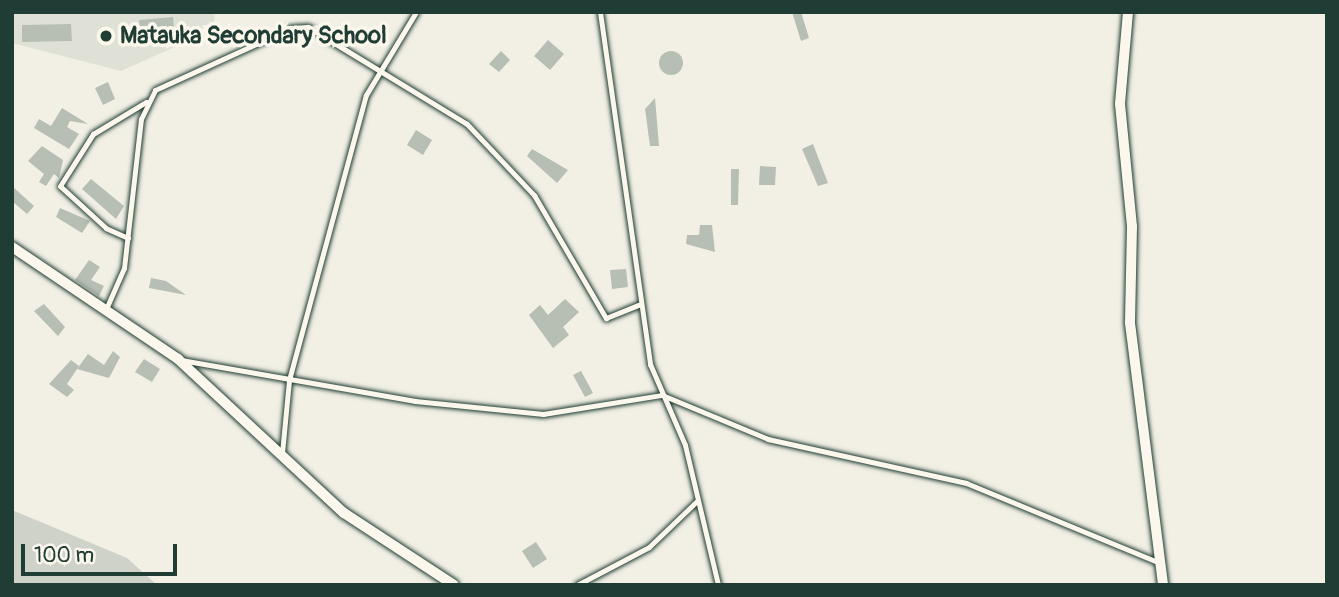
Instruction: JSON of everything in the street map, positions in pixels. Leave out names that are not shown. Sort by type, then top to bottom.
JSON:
[{"type":"street","points":[[1128,12],[1120,104],[1132,226],[1130,323],[1164,564],[1163,585]]},
{"type":"street","points":[[12,247],[178,359],[344,513],[454,585]]},
{"type":"lane","points":[[282,456],[289,380],[366,95],[416,12]]},
{"type":"lane","points":[[600,12],[639,305],[662,395],[685,444],[696,501],[718,585]]},
{"type":"lane","points":[[128,238],[106,228],[60,186],[93,134],[146,102],[169,81],[291,29],[328,34],[467,124],[534,195],[606,318],[639,305]]},
{"type":"lane","points":[[105,310],[124,268],[146,102]]},
{"type":"lane","points":[[178,359],[289,380],[543,414],[662,395],[768,439],[966,483],[1164,564]]},
{"type":"lane","points":[[577,585],[649,547],[696,501]]},
{"type":"shaded area","name":"Matauka Secondary School","points":[[12,12],[214,12],[215,29],[121,71],[12,43]]},
{"type":"shaded area","points":[[12,510],[127,558],[157,585],[12,585]]},
{"type":"building","points":[[792,12],[801,12],[809,38],[801,41]]},
{"type":"building","points":[[173,17],[174,28],[140,32],[139,20]]},
{"type":"building","points":[[71,24],[72,41],[22,42],[22,25]]},
{"type":"building","points":[[548,40],[564,54],[550,70],[534,56]]},
{"type":"building","points":[[501,51],[510,60],[499,72],[489,64]]},
{"type":"building","points":[[671,51],[680,54],[683,63],[680,72],[671,75],[662,72],[659,63],[662,54]]},
{"type":"building","points":[[108,82],[115,99],[103,105],[95,88]]},
{"type":"building","points":[[655,98],[659,146],[650,146],[645,109]]},
{"type":"building","points":[[62,108],[88,124],[70,121],[67,127],[79,134],[69,149],[34,128],[39,119],[51,126]]},
{"type":"building","points":[[416,130],[432,140],[423,155],[407,145]]},
{"type":"building","points":[[813,144],[828,183],[818,186],[802,149]]},
{"type":"building","points":[[42,146],[63,160],[59,178],[54,174],[46,186],[39,182],[44,174],[28,161]]},
{"type":"building","points":[[532,149],[568,170],[557,183],[527,156]]},
{"type":"building","points":[[760,166],[776,167],[775,185],[759,185]]},
{"type":"building","points":[[731,169],[739,169],[738,205],[731,205]]},
{"type":"building","points":[[91,179],[124,206],[116,219],[82,189]]},
{"type":"building","points":[[12,186],[34,206],[27,214],[12,201]]},
{"type":"building","points":[[60,208],[90,221],[82,233],[56,217]]},
{"type":"building","points":[[700,225],[712,225],[715,252],[686,244],[687,235],[699,235]]},
{"type":"building","points":[[89,260],[100,267],[91,280],[104,286],[99,296],[75,280]]},
{"type":"building","points":[[626,269],[628,287],[612,289],[610,270]]},
{"type":"building","points":[[151,278],[166,281],[186,295],[149,288]]},
{"type":"building","points":[[565,299],[579,312],[563,327],[569,335],[553,348],[529,315],[540,305],[548,315]]},
{"type":"building","points":[[44,304],[65,327],[58,336],[34,311]]},
{"type":"building","points":[[113,351],[120,357],[109,378],[77,369],[88,354],[104,365]]},
{"type":"building","points":[[144,359],[160,369],[152,382],[135,372]]},
{"type":"building","points":[[71,360],[79,366],[67,384],[74,390],[67,397],[49,384]]},
{"type":"building","points":[[581,371],[593,393],[585,397],[573,375]]},
{"type":"building","points":[[536,542],[547,559],[533,568],[522,551]]},
{"type":"place","name":"Matauka Secondary School","points":[[106,36]]}]
